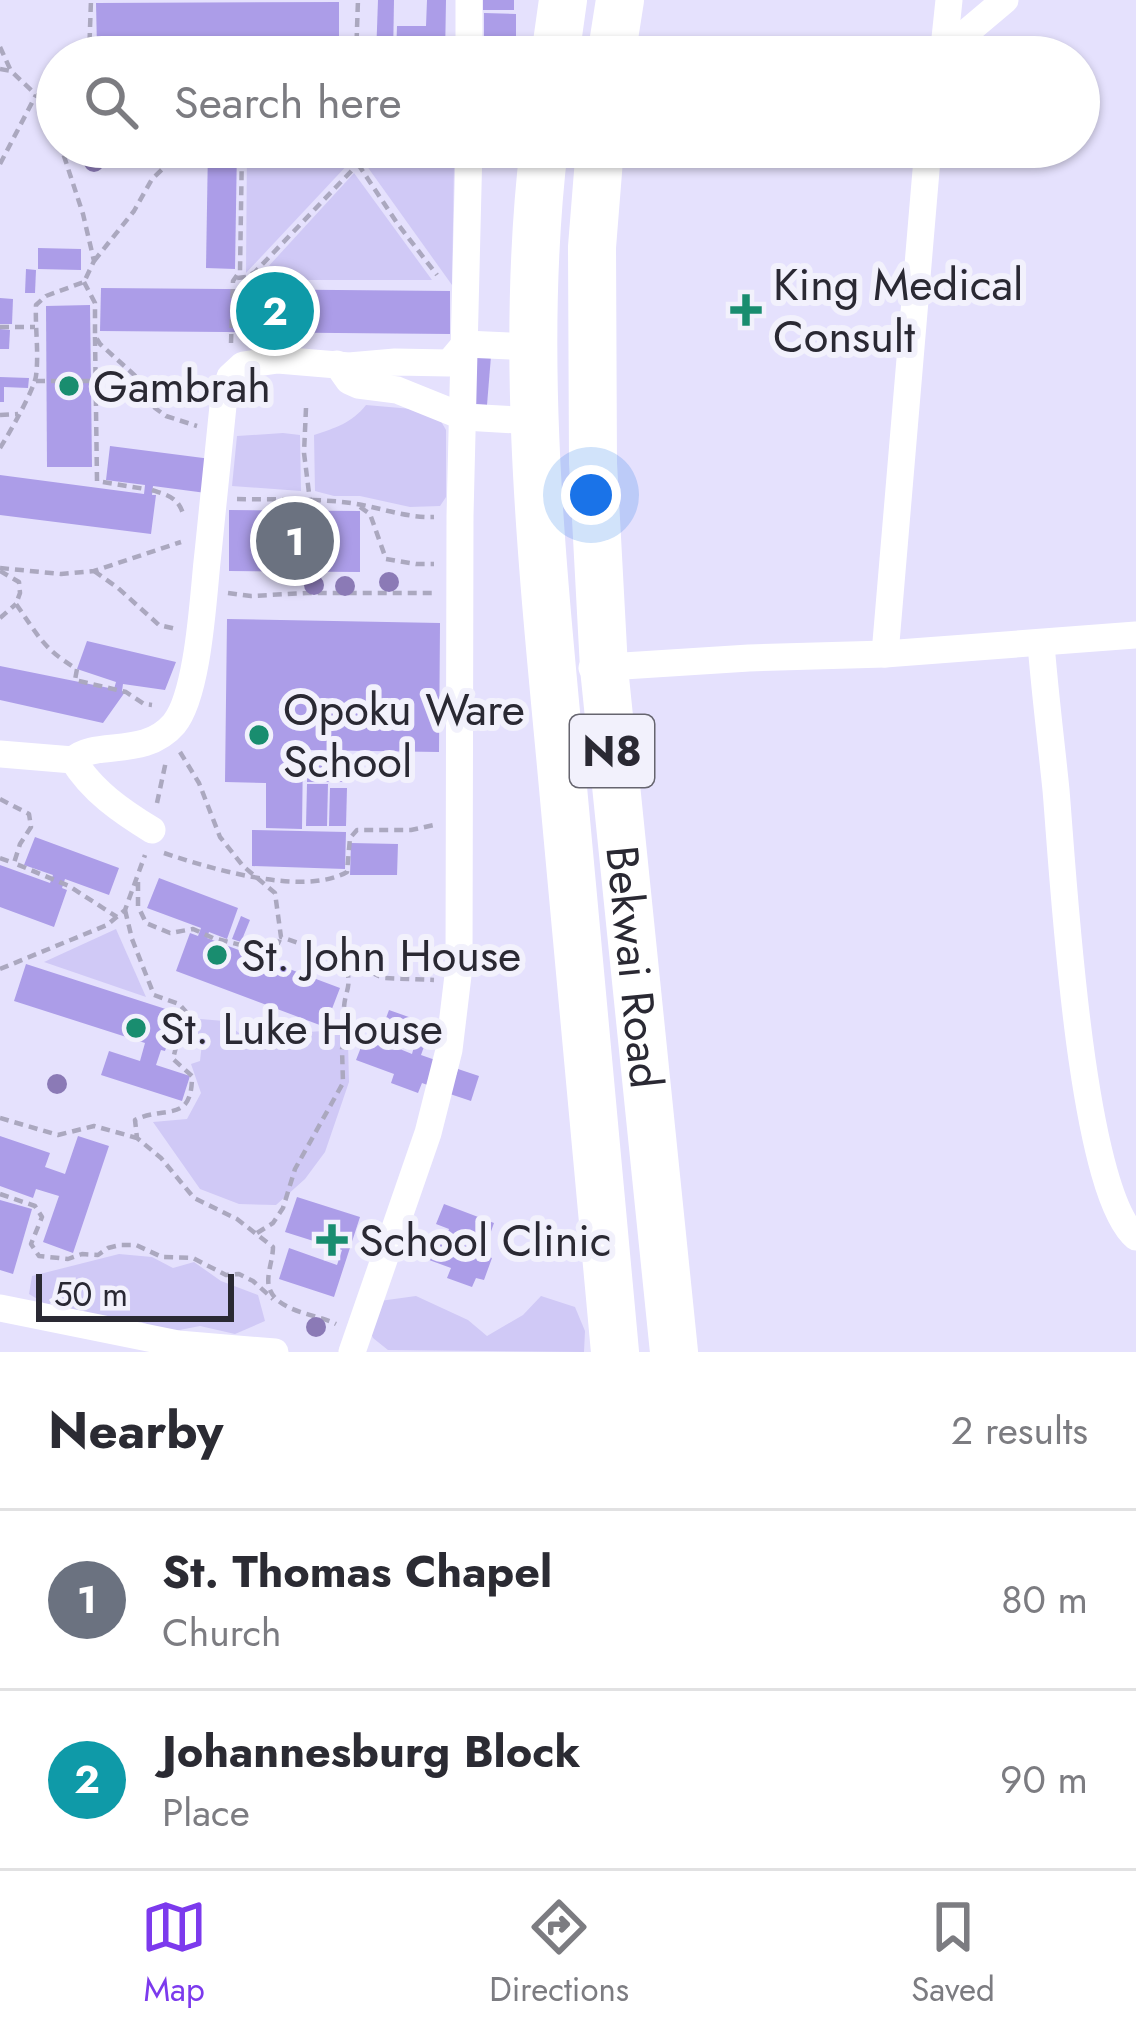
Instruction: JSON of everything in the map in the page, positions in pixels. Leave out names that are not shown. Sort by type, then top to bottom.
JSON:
[{"type":"highway","points":[[559,36],[563,0]]},
{"type":"highway","points":[[614,36],[620,0]]},
{"type":"highway","name":"Bekwai Road","points":[[542,168],[535,252],[534,421],[552,671],[615,1352]]},
{"type":"highway","name":"Bekwai Road","points":[[598,168],[592,247],[592,464],[604,668],[674,1352]]},
{"type":"street","points":[[469,0],[470,36]]},
{"type":"street","points":[[948,36],[950,0]]},
{"type":"street","points":[[964,36],[1005,0]]},
{"type":"street","points":[[345,1343],[428,1133],[449,1050],[457,981],[460,515],[469,168]]},
{"type":"street","points":[[885,654],[926,168]]},
{"type":"street","points":[[465,344],[532,347]]},
{"type":"street","points":[[0,754],[73,760],[82,752],[127,748],[172,731],[198,651],[204,521],[224,397],[230,377],[243,364],[278,360],[449,363],[465,344]]},
{"type":"street","points":[[337,364],[358,385],[398,390],[464,418],[534,421]]},
{"type":"street","points":[[552,671],[1136,635]]},
{"type":"street","points":[[1041,644],[1070,976],[1106,1180],[1126,1228],[1136,1237]]},
{"type":"street","points":[[73,760],[83,777],[149,839]]},
{"type":"street","points":[[0,1308],[178,1344],[275,1352]]},
{"type":"path","points":[[90,36],[91,0]]},
{"type":"path","points":[[357,36],[358,0]]},
{"type":"path","points":[[0,47],[11,71],[36,95],[0,164]]},
{"type":"path","points":[[0,69],[11,71]]},
{"type":"path","points":[[68,168],[94,261]]},
{"type":"path","points":[[0,448],[36,381],[36,305],[46,296],[84,282],[94,261],[163,168]]},
{"type":"path","points":[[235,373],[233,281],[240,271],[242,168]]},
{"type":"path","points":[[237,278],[255,272],[354,168]]},
{"type":"path","points":[[361,168],[442,282]]},
{"type":"path","points":[[84,282],[95,303],[97,481],[171,496],[204,521]]},
{"type":"path","points":[[0,327],[35,328]]},
{"type":"path","points":[[95,336],[142,381],[154,408],[220,438]]},
{"type":"path","points":[[36,381],[95,382]]},
{"type":"path","points":[[306,408],[304,453],[310,501]]},
{"type":"path","points":[[0,415],[18,414]]},
{"type":"path","points":[[0,569],[61,574],[94,571],[204,521],[310,501],[356,503],[427,518],[460,515]]},
{"type":"path","points":[[356,503],[370,514],[386,559],[460,563]]},
{"type":"path","points":[[0,569],[19,582],[20,593],[16,604],[0,618]]},
{"type":"path","points":[[94,571],[160,625],[178,629],[203,602],[251,596],[460,594]]},
{"type":"path","points":[[16,604],[54,656],[77,669],[75,680],[127,692],[144,704],[168,707],[184,699]]},
{"type":"path","points":[[0,969],[106,926],[125,910],[149,839],[172,731]]},
{"type":"path","points":[[138,876],[138,906],[146,923],[170,933],[193,929],[268,952],[276,948],[281,937],[275,893],[257,880],[220,837],[172,731]]},
{"type":"path","points":[[0,799],[29,814],[31,827],[14,863]]},
{"type":"path","points":[[149,839],[257,880],[334,878],[347,872],[350,838],[357,830],[430,827],[459,808]]},
{"type":"path","points":[[0,858],[69,886],[116,917]]},
{"type":"path","points":[[125,910],[154,995],[179,1004],[189,1015],[173,1059],[193,1076],[187,1104],[177,1112],[135,1120],[137,1138]]},
{"type":"path","points":[[281,937],[342,958],[383,979],[457,981]]},
{"type":"path","points":[[256,1234],[283,1208],[295,1169],[343,1083],[342,1049],[350,1035],[344,1011],[349,974],[342,958]]},
{"type":"path","points":[[0,1118],[58,1135],[94,1126],[137,1138],[161,1158],[194,1198],[237,1220],[273,1247],[268,1280],[278,1303]]},
{"type":"path","points":[[0,1194],[35,1206],[41,1217],[31,1244],[39,1256],[98,1255],[108,1247],[136,1245],[162,1257],[193,1258],[226,1275],[239,1274],[254,1281],[278,1303],[336,1322],[345,1343]]},
{"type":"shaded area","points":[[247,168],[344,168],[246,273]]},
{"type":"shaded area","points":[[368,168],[454,168],[452,285]]},
{"type":"shaded area","points":[[354,173],[432,280],[256,280]]},
{"type":"shaded area","points":[[366,405],[435,411],[446,430],[446,497],[440,506],[410,507],[315,491],[314,435],[349,421]]},
{"type":"shaded area","points":[[300,435],[301,491],[232,486],[237,436]]},
{"type":"shaded area","points":[[116,929],[146,997],[44,962]]},
{"type":"shaded area","points":[[200,1019],[224,1021],[249,1041],[276,1046],[308,1032],[339,1030],[348,1042],[349,1082],[325,1152],[305,1179],[276,1205],[239,1204],[200,1189],[153,1122],[187,1119],[201,1093],[191,1064],[200,1061],[202,1043],[193,1033]]},
{"type":"shaded area","points":[[119,1254],[152,1257],[173,1268],[194,1262],[221,1281],[258,1295],[265,1321],[235,1334],[200,1326],[169,1332],[125,1316],[97,1316],[44,1303],[29,1294],[32,1276]]},
{"type":"shaded area","points":[[416,1296],[468,1320],[487,1336],[523,1315],[541,1296],[575,1307],[585,1331],[584,1352],[388,1350],[373,1338],[358,1304]]},
{"type":"building","points":[[378,0],[394,0],[393,36],[377,36]]},
{"type":"building","points":[[427,0],[446,0],[445,36],[397,36],[397,26],[426,26]]},
{"type":"building","points":[[483,0],[514,0],[514,10],[483,10]]},
{"type":"building","points":[[339,2],[339,36],[97,36],[96,3]]},
{"type":"building","points":[[484,13],[516,14],[516,36],[484,36]]},
{"type":"building","points":[[208,168],[237,168],[235,269],[206,268]]},
{"type":"building","points":[[38,248],[81,249],[81,270],[38,269]]},
{"type":"building","points":[[26,269],[36,270],[35,293],[25,293]]},
{"type":"building","points":[[101,288],[450,291],[450,334],[100,331]]},
{"type":"building","points":[[0,298],[13,299],[12,324],[0,324]]},
{"type":"building","name":"Gambrah","points":[[90,305],[92,467],[47,467],[46,306]]},
{"type":"building","points":[[0,329],[10,330],[9,349],[0,349]]},
{"type":"building","points":[[473,355],[491,356],[487,405],[470,404]]},
{"type":"building","points":[[0,377],[29,378],[28,388],[4,387],[4,402],[0,402]]},
{"type":"building","points":[[110,446],[211,459],[206,493],[153,486],[151,534],[0,515],[0,475],[144,494],[145,485],[106,480]]},
{"type":"building","points":[[229,510],[360,511],[360,572],[229,571]]},
{"type":"building","points":[[227,619],[440,623],[439,752],[303,750],[302,829],[266,828],[266,783],[225,782]]},
{"type":"building","points":[[87,641],[176,662],[165,690],[123,684],[125,692],[103,723],[0,700],[0,666],[114,689],[116,682],[77,669]]},
{"type":"building","points":[[308,752],[345,753],[344,782],[307,782]]},
{"type":"building","points":[[307,784],[328,784],[327,826],[306,826]]},
{"type":"building","points":[[330,788],[347,788],[346,826],[329,826]]},
{"type":"building","points":[[252,830],[346,832],[345,869],[252,866]]},
{"type":"building","points":[[35,837],[119,868],[109,895],[65,879],[62,888],[67,890],[54,927],[0,907],[0,865],[50,883],[53,875],[24,865]]},
{"type":"building","points":[[351,843],[398,844],[397,875],[350,875]]},
{"type":"building","name":"St. John House","points":[[159,878],[238,908],[227,939],[209,932],[207,938],[340,988],[325,1027],[176,971],[190,933],[198,936],[201,928],[147,908]]},
{"type":"building","points":[[241,916],[250,920],[241,942],[232,939]]},
{"type":"building","name":"St. Luke House","points":[[26,964],[178,1013],[156,1065],[190,1076],[182,1101],[101,1075],[109,1051],[140,1061],[145,1043],[14,1001]]},
{"type":"building","points":[[389,1010],[437,1027],[421,1055],[441,1062],[433,1087],[422,1083],[418,1093],[391,1083],[394,1074],[356,1060],[365,1037],[388,1045],[393,1033],[382,1029]],"holes":[[[398,1037],[415,1043],[412,1054],[395,1047]]]},
{"type":"building","points":[[458,1069],[479,1076],[471,1101],[450,1094]]},
{"type":"building","points":[[0,1136],[50,1153],[45,1167],[65,1174],[78,1136],[109,1146],[73,1253],[43,1242],[59,1196],[36,1189],[33,1198],[0,1186]]},
{"type":"building","name":"School Clinic","points":[[297,1197],[360,1217],[334,1297],[279,1279],[289,1248],[337,1265],[342,1250],[285,1232]]},
{"type":"building","points":[[0,1200],[32,1209],[13,1274],[0,1270]]},
{"type":"building","points":[[444,1204],[494,1223],[488,1240],[479,1236],[473,1251],[492,1258],[484,1280],[476,1278],[472,1287],[447,1278],[451,1268],[399,1249],[407,1227],[445,1241],[449,1229],[436,1224]],"holes":[[[455,1232],[470,1238],[467,1246],[452,1240]]]},
{"type":"place","name":"King Medical Consult","points":[[746,310]]},
{"type":"place","name":"Johannesburg Block","points":[[275,311]]},
{"type":"place","name":"Gambrah","points":[[69,386]]},
{"type":"place","name":"St. Thomas Chapel","points":[[295,541]]},
{"type":"place","name":"Opoku Ware School","points":[[259,735]]},
{"type":"place","name":"St. John House","points":[[217,955]]},
{"type":"place","name":"St. Luke House","points":[[136,1028]]},
{"type":"place","name":"School Clinic","points":[[332,1240]]}]
